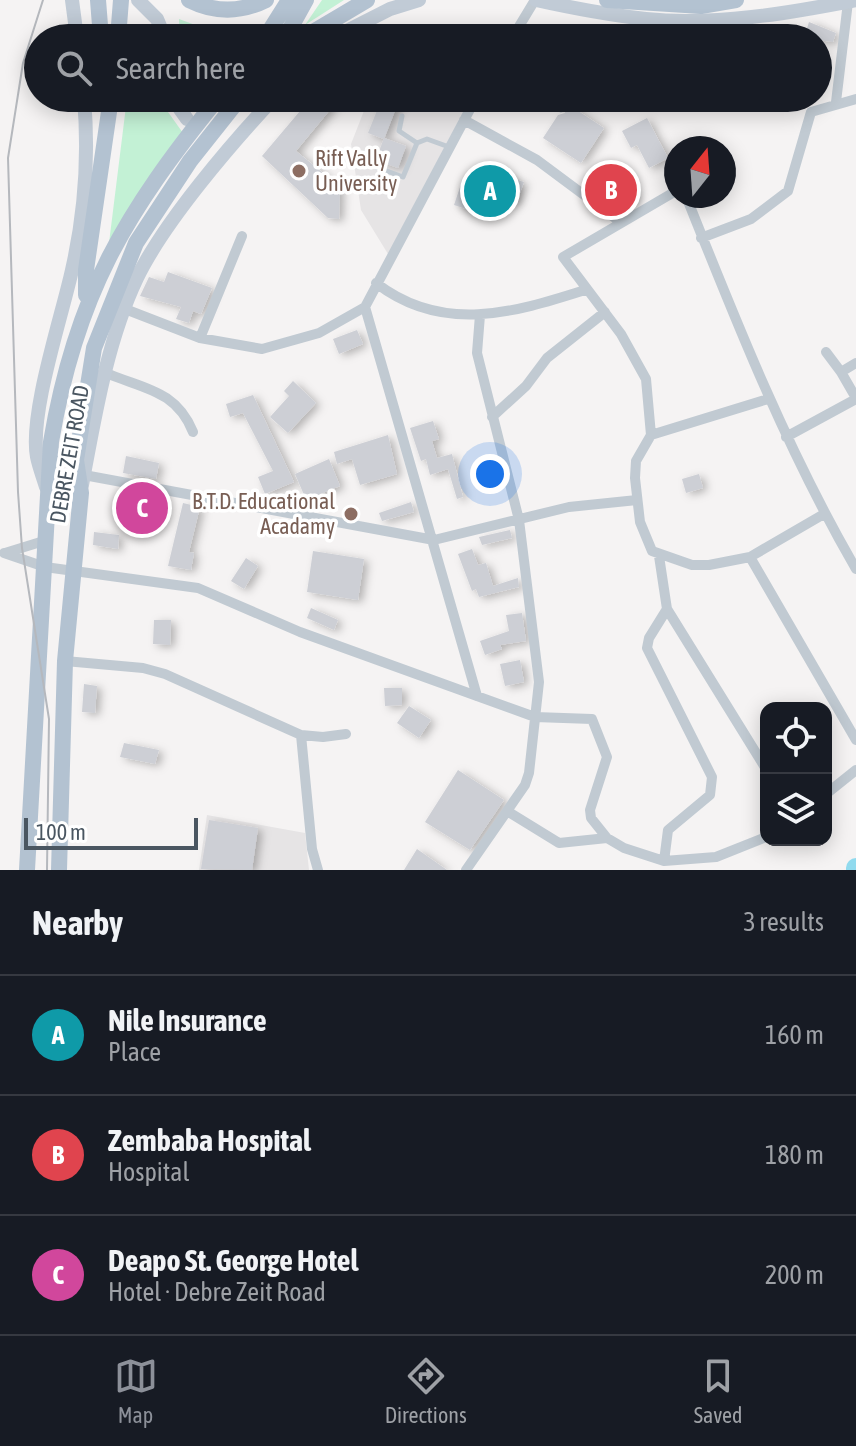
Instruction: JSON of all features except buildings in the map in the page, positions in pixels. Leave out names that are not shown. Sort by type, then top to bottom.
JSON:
[{"type":"main road","points":[[72,0],[75,24]]},
{"type":"main road","points":[[98,0],[100,24]]},
{"type":"main road","points":[[119,24],[121,0]]},
{"type":"main road","points":[[138,0],[159,24]]},
{"type":"main road","points":[[189,0],[216,10],[232,10],[266,0]]},
{"type":"main road","points":[[274,24],[289,0]]},
{"type":"main road","points":[[293,24],[306,0]]},
{"type":"main road","points":[[327,24],[367,0]]},
{"type":"main road","points":[[365,24],[390,9],[419,0]]},
{"type":"main road","points":[[535,0],[601,13],[678,21],[852,1]]},
{"type":"main road","points":[[607,0],[701,6],[736,0]]},
{"type":"main road","points":[[48,494],[37,456],[36,439],[48,367],[82,218],[86,171],[84,112]]},
{"type":"main road","points":[[86,301],[86,270],[108,112]]},
{"type":"main road","points":[[182,112],[187,119]]},
{"type":"main road","points":[[86,301],[132,214],[170,158],[219,112]]},
{"type":"main road","points":[[81,493],[76,460],[79,426],[94,348],[108,307],[136,243],[223,112]]},
{"type":"main road","name":"DEBRE ZEIT ROAD","points":[[59,870],[65,661],[81,493],[106,373],[125,309],[149,256],[223,146],[259,112]]},
{"type":"main road","name":"DEBRE ZEIT ROAD","points":[[27,870],[51,442],[59,395],[86,301]]},
{"type":"street","points":[[520,24],[535,0]]},
{"type":"street","points":[[836,102],[852,1]]},
{"type":"street","points":[[832,104],[856,99]]},
{"type":"street","points":[[125,309],[226,346],[262,349],[319,333],[365,307],[468,112]]},
{"type":"street","points":[[701,238],[751,219],[788,191],[811,112]]},
{"type":"street","points":[[464,120],[537,160],[619,221]]},
{"type":"street","points":[[664,197],[619,221],[563,257],[643,369],[651,435],[636,461],[637,500],[646,542],[659,556],[667,609],[760,759]]},
{"type":"street","points":[[690,208],[768,399],[824,514],[856,569]]},
{"type":"street","points":[[200,338],[242,236]]},
{"type":"street","points":[[376,283],[406,303],[431,311],[480,315],[517,312],[585,290]]},
{"type":"street","points":[[365,307],[477,696]]},
{"type":"street","points":[[492,417],[526,386],[547,358],[605,312]]},
{"type":"street","points":[[466,870],[525,785],[539,682],[519,520],[477,353],[480,315]]},
{"type":"street","points":[[786,437],[856,399],[826,352]]},
{"type":"street","points":[[841,372],[856,363]]},
{"type":"street","points":[[106,373],[171,400],[184,410],[193,432]]},
{"type":"street","points":[[651,435],[768,399]]},
{"type":"street","points":[[84,475],[434,540],[569,507],[637,500]]},
{"type":"street","points":[[659,556],[709,565],[750,557],[824,514]]},
{"type":"street","points":[[2,554],[47,540]]},
{"type":"street","points":[[2,554],[74,573],[198,588],[300,632],[535,717],[586,718],[597,726],[607,757],[590,810],[591,818],[607,838],[624,848],[664,861],[716,857],[760,839]]},
{"type":"street","points":[[750,557],[856,740]]},
{"type":"street","points":[[664,861],[668,830],[710,795],[712,777],[647,648],[649,638],[667,609]]},
{"type":"street","points":[[65,661],[143,668],[165,674],[301,735],[323,737],[346,734]]},
{"type":"street","points":[[301,735],[312,849],[318,870]]},
{"type":"street","points":[[832,789],[856,770]]},
{"type":"street","points":[[507,811],[559,843],[607,838]]},
{"type":"lane","points":[[402,116],[399,131],[417,143]]},
{"type":"lane","points":[[376,167],[403,177],[417,143],[427,139],[449,147]]},
{"type":"shaded area","points":[[364,112],[464,112],[388,254],[361,210],[351,144]]},
{"type":"shaded area","points":[[207,815],[305,833],[309,870],[199,870]]},
{"type":"green space","points":[[322,0],[344,0],[307,24]]},
{"type":"green space","points":[[125,112],[168,112],[183,133],[109,243]]},
{"type":"tram line","points":[[35,24],[43,0]]},
{"type":"tram line","points":[[24,60],[8,158],[22,548],[49,719],[47,870]]},
{"type":"place","name":"Rift Vally University","points":[[299,171]]},
{"type":"place","name":"Zembaba Hospital","points":[[611,190]]},
{"type":"place","name":"Nile Insurance","points":[[490,191]]},
{"type":"place","name":"Deapo St. George Hotel","points":[[142,508]]},
{"type":"place","name":"B.T.D. Educational Acadamy","points":[[351,514]]}]
